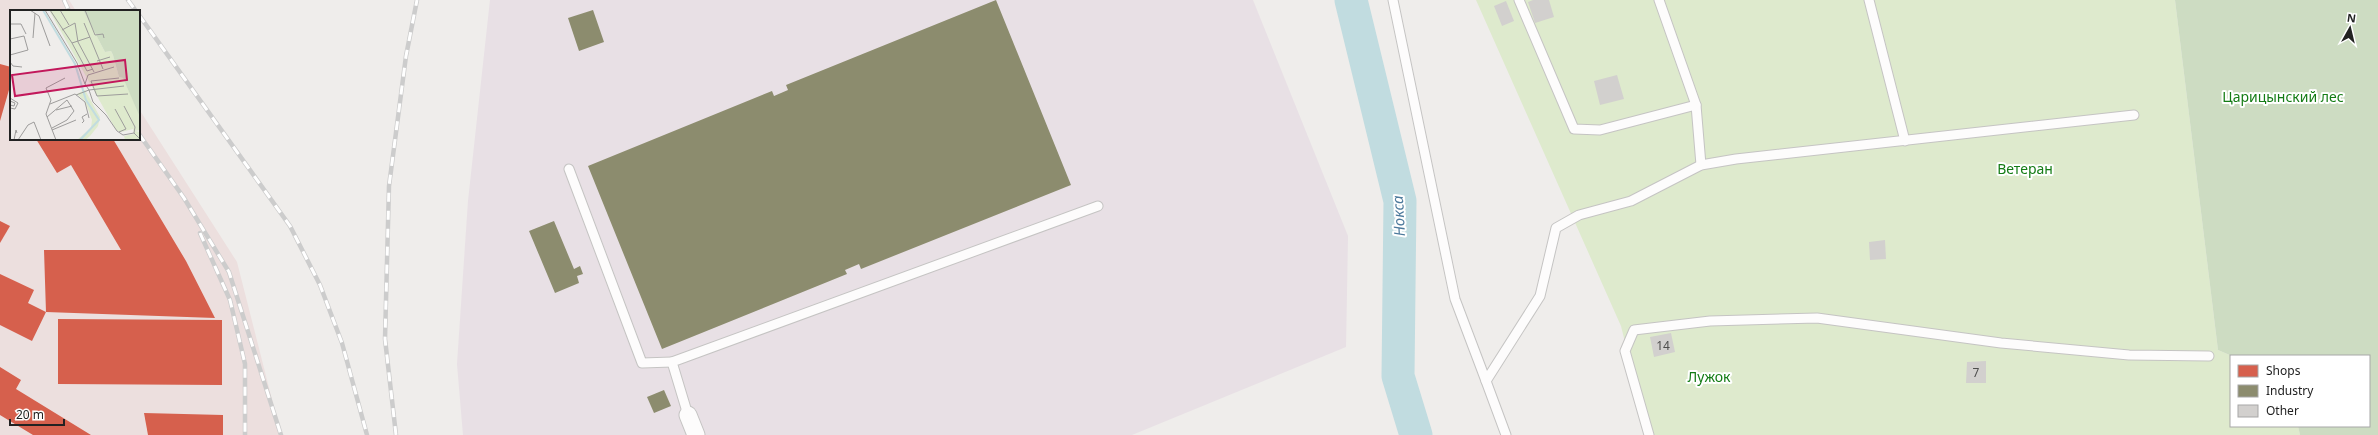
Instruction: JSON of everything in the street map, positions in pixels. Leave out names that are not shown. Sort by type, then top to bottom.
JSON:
[{"type":"street","points":[[688,415],[696,435]]},
{"type":"lane","points":[[1393,0],[1455,298],[1506,435]]},
{"type":"lane","points":[[1519,0],[1574,129],[1600,130],[1696,105]]},
{"type":"lane","points":[[1659,0],[1696,105],[1701,165]]},
{"type":"lane","points":[[1869,0],[1905,141]]},
{"type":"lane","points":[[1486,381],[1540,296],[1556,228],[1579,215],[1631,202],[1701,165],[1736,159],[2134,115]]},
{"type":"lane","points":[[569,168],[642,363],[672,362],[1098,206]]},
{"type":"lane","points":[[1649,435],[1625,351],[1634,330],[1710,321],[1817,318],[2001,343],[2129,355],[2209,356]]},
{"type":"lane","points":[[672,362],[688,415]]},
{"type":"shaded area","points":[[0,0],[69,0],[75,10],[10,10],[10,140],[140,140],[140,111],[237,262],[281,435],[0,435]]},
{"type":"shaded area","points":[[490,0],[1253,0],[1348,236],[1346,347],[1132,435],[463,435],[457,364],[468,201]]},
{"type":"green space","name":"Ветеран","points":[[1476,0],[2175,0],[2218,350],[2230,355],[2230,427],[2298,427],[2300,435],[1648,435],[1621,326]]},
{"type":"green space","name":"Царицынский лес","points":[[2175,0],[2378,0],[2378,435],[2300,435],[2298,427],[2370,427],[2370,355],[2230,355],[2218,350]]},
{"type":"building: Shops","points":[[0,64],[10,67],[10,86],[0,121]]},
{"type":"building: Shops","points":[[37,140],[114,140],[186,261],[215,318],[46,312],[44,250],[121,250],[71,165],[57,173]]},
{"type":"building: Shops","points":[[0,221],[10,226],[0,243]]},
{"type":"building: Shops","points":[[0,274],[34,290],[28,303],[46,312],[32,341],[0,325]]},
{"type":"building: Shops","points":[[58,319],[222,320],[222,385],[58,384]]},
{"type":"building: Shops","points":[[0,367],[21,380],[16,389],[91,435],[33,435],[0,415]]},
{"type":"building: Shops","points":[[144,413],[223,415],[223,435],[148,435]]},
{"type":"building: Industry","points":[[996,0],[1071,185],[861,269],[859,264],[845,270],[847,274],[662,349],[588,166],[772,91],[774,96],[788,90],[786,85]]},
{"type":"building: Industry","points":[[593,10],[604,42],[579,51],[568,18]]},
{"type":"building: Industry","points":[[554,221],[574,269],[580,266],[583,274],[577,276],[579,283],[555,293],[529,231]]},
{"type":"building: Industry","points":[[664,390],[671,406],[654,413],[647,397]]},
{"type":"building: Other","points":[[1533,0],[1549,0],[1554,17],[1535,23],[1528,2]]},
{"type":"building: Other","points":[[1506,1],[1514,21],[1502,26],[1494,6]]},
{"type":"building: Other","points":[[1617,75],[1624,99],[1600,105],[1594,81]]},
{"type":"building: Other","points":[[1885,240],[1886,259],[1870,260],[1869,242]]},
{"type":"building: Other","points":[[1671,333],[1675,352],[1654,357],[1650,337]]},
{"type":"building: Other","points":[[1986,361],[1986,383],[1966,383],[1967,362]]},
{"type":"waterway","name":"Нокса","points":[[1351,0],[1400,201],[1398,376],[1416,435]]},
{"type":"railway","points":[[64,0],[69,10]]},
{"type":"railway","points":[[128,0],[135,10]]},
{"type":"railway","points":[[396,435],[385,339],[389,186],[406,56],[417,0]]},
{"type":"railway","points":[[140,16],[290,226],[320,285],[342,343],[367,435]]},
{"type":"railway","points":[[140,135],[184,198],[229,272],[281,435]]},
{"type":"railway","points":[[200,233],[230,300],[245,364],[245,435]]},
{"type":"park label","name":"Лужок","points":[[1709,376]]}]
